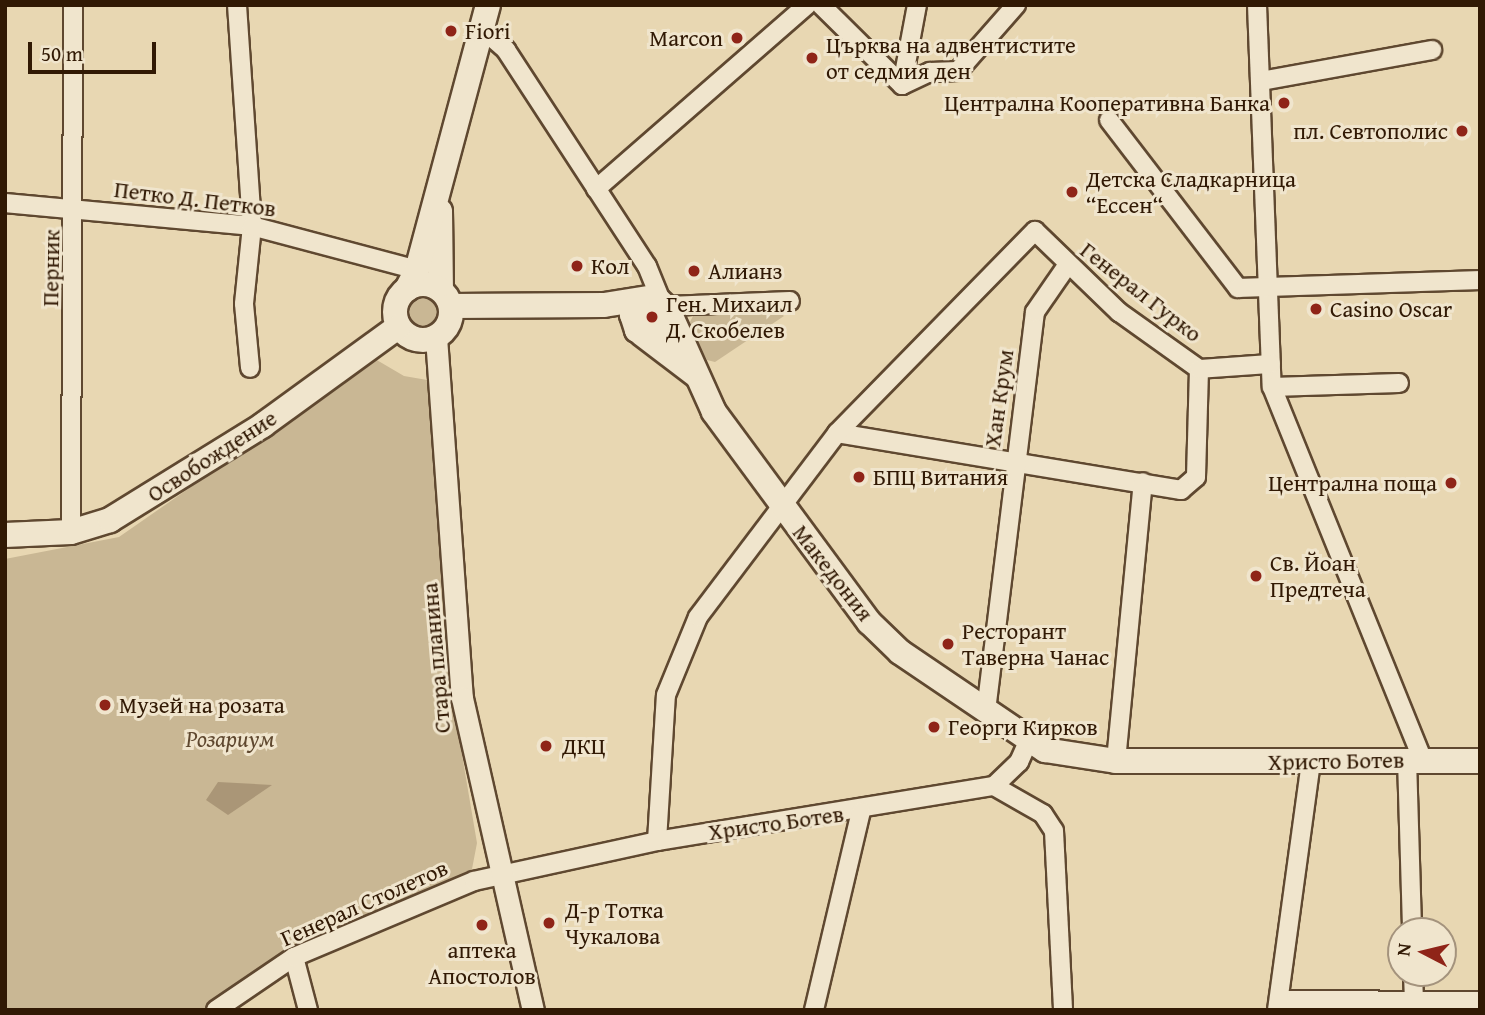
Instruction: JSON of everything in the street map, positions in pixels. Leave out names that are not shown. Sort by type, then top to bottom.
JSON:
[{"type":"main road","points":[[438,187],[449,324],[436,337],[411,338],[398,327],[396,302],[412,279],[481,13]]},
{"type":"main road","points":[[412,279],[446,298],[604,305],[650,311]]},
{"type":"main road","name":"Македония","points":[[650,311],[696,375],[780,503],[869,622],[900,652],[1021,735]]},
{"type":"main road","name":"Македония","points":[[650,311],[696,375]]},
{"type":"main road","name":"Освобождение","points":[[5,535],[71,532],[150,498],[398,327]]},
{"type":"main road","name":"Христо Ботев","points":[[1021,735],[1069,756],[1116,761],[1480,761]]},
{"type":"street","name":"Перник","points":[[71,532],[76,209],[73,5]]},
{"type":"street","points":[[237,5],[252,226],[244,304],[250,368]]},
{"type":"street","points":[[596,189],[807,5]]},
{"type":"street","points":[[821,5],[902,85]]},
{"type":"street","points":[[902,85],[917,5]]},
{"type":"street","points":[[902,85],[930,72],[958,71],[1016,5]]},
{"type":"street","points":[[1257,5],[1272,387],[1415,759],[1412,917]]},
{"type":"street","name":"Македония","points":[[481,13],[639,255],[650,311]]},
{"type":"street","points":[[1261,81],[1432,51]]},
{"type":"street","points":[[1110,120],[1238,288],[1480,280]]},
{"type":"street","name":"Петко Д. Петков","points":[[5,203],[252,226],[412,279]]},
{"type":"street","name":"Генерал Гурко","points":[[837,433],[1035,231],[1066,267],[1199,369],[1271,364]]},
{"type":"street","name":"Хан Крум","points":[[986,711],[1035,312],[1066,267]]},
{"type":"street","points":[[650,311],[790,301]]},
{"type":"street","name":"Стара планина","points":[[436,337],[462,698],[533,1010]]},
{"type":"street","points":[[657,841],[661,730],[675,660],[724,575],[837,433],[1181,490],[1196,477],[1199,369]]},
{"type":"street","points":[[1272,387],[1399,383]]},
{"type":"street","points":[[1116,761],[1143,482]]},
{"type":"street","points":[[1021,735],[1018,762],[994,786],[1043,814],[1054,831],[1063,1010]]},
{"type":"street","points":[[1311,763],[1279,1005],[1414,1007],[1480,1001]]},
{"type":"street","name":"Христо Ботев","points":[[501,874],[657,841],[861,811],[994,786]]},
{"type":"street","points":[[814,1010],[861,811]]},
{"type":"street","name":"Генерал Столетов","points":[[216,1010],[294,957],[501,874]]},
{"type":"street","points":[[294,957],[307,1010]]},
{"type":"street","points":[[1413,987],[1414,1007]]},
{"type":"green space","points":[[423,295],[435,300],[440,312],[435,324],[423,329],[411,324],[406,312],[411,300]]},
{"type":"green space","points":[[770,306],[784,316],[715,362],[707,360],[689,324],[694,314],[704,307]]},
{"type":"green space","name":"Розариум","points":[[375,359],[404,376],[433,381],[449,678],[477,843],[472,869],[294,957],[216,1010],[5,1010],[5,559],[119,537]]},
{"type":"shaded area","points":[[218,782],[272,785],[228,815],[206,800]]},
{"type":"place","name":"Fiori","points":[[451,31]]},
{"type":"place","name":"Marcon","points":[[737,38]]},
{"type":"place","name":"Църква на адвентистите от седмия ден","points":[[812,58]]},
{"type":"place","name":"Централна Кооперативна Банка","points":[[1284,103]]},
{"type":"place","name":"пл. Севтополис","points":[[1462,131]]},
{"type":"place","name":"Детска Сладкарница “Ессен“","points":[[1072,192]]},
{"type":"place","name":"Кол","points":[[577,266]]},
{"type":"place","name":"Алианз","points":[[694,271]]},
{"type":"place","name":"Casino Oscar","points":[[1316,309]]},
{"type":"place","name":"Ген. Михаил Д. Скобелев","points":[[652,317]]},
{"type":"place","name":"БПЦ Витания","points":[[859,477]]},
{"type":"place","name":"Централна поща","points":[[1451,483]]},
{"type":"place","name":"Св. Йоан Предтеча","points":[[1256,576]]},
{"type":"place","name":"Ресторант Таверна Чанас","points":[[948,644]]},
{"type":"place","name":"Музей на розата","points":[[105,705]]},
{"type":"place","name":"Георги Кирков","points":[[934,727]]},
{"type":"place","name":"ДКЦ","points":[[546,746]]},
{"type":"place","name":"Д-р Тотка Чукалова","points":[[549,923]]},
{"type":"place","name":"аптека Апостолов","points":[[482,925]]}]
